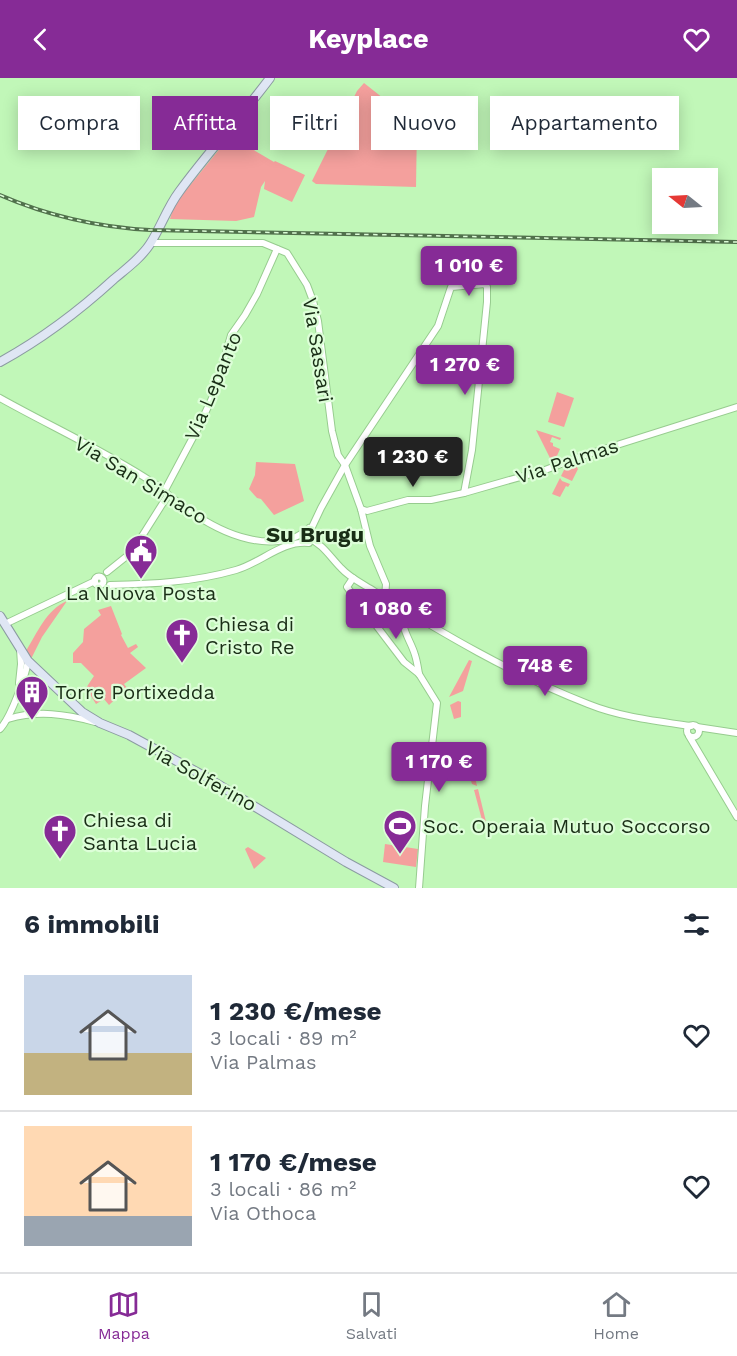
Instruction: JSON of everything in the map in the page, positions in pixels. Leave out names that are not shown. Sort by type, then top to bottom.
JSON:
[{"type":"main road","points":[[0,362],[24,349],[80,310],[137,259],[151,243],[179,191],[270,78]]},
{"type":"main road","points":[[0,357],[24,349]]},
{"type":"main road","name":"Via Solferino","points":[[0,616],[28,661],[79,714],[129,735],[206,777],[385,885],[394,888]]},
{"type":"street","points":[[151,243],[263,243],[277,249]]},
{"type":"street","name":"Via Sassari","points":[[277,249],[287,253],[307,285],[313,301],[318,321],[332,431],[338,454],[345,465],[361,509],[370,546],[386,584],[385,598]]},
{"type":"street","name":"Via Lepanto","points":[[99,582],[106,572],[132,552],[166,493],[214,394],[231,335],[245,315],[277,249]]},
{"type":"street","points":[[304,538],[314,524],[345,465],[438,326],[451,287],[485,284],[488,302],[472,450],[464,493]]},
{"type":"street","name":"Via San Simaco","points":[[0,398],[166,493],[205,519],[240,536],[262,541],[288,542]]},
{"type":"street","name":"Via Palmas","points":[[361,509],[367,511],[408,501],[431,500],[464,493],[545,470],[737,407]]},
{"type":"street","points":[[5,624],[82,586],[99,582],[111,585],[168,584],[200,578],[238,569],[288,542],[304,538],[319,544],[353,578],[385,598],[480,652],[589,704],[622,714],[671,723],[693,732],[737,733]]},
{"type":"street","points":[[353,578],[347,587],[351,593],[404,662],[419,674],[437,703],[419,888]]},
{"type":"street","points":[[406,610],[402,618],[403,625],[415,655],[419,674]]},
{"type":"street","points":[[19,686],[20,649]]},
{"type":"street","points":[[0,729],[8,719],[28,661]]},
{"type":"street","points":[[8,719],[29,714],[79,714]]},
{"type":"street","points":[[693,732],[696,748],[737,817]]},
{"type":"street","points":[[414,888],[419,880]]},
{"type":"shaded area","points":[[364,83],[380,96],[371,96],[371,150],[417,150],[416,187],[316,184],[312,181],[328,150],[359,150],[359,96],[354,96]]},
{"type":"shaded area","points":[[219,150],[254,150],[274,162],[305,175],[292,202],[264,189],[265,181],[261,187],[254,217],[236,221],[170,219],[174,205]]},
{"type":"shaded area","points":[[557,392],[574,398],[564,427],[548,422]]},
{"type":"shaded area","points":[[536,430],[561,438],[560,440],[552,437],[550,442],[560,449],[556,458],[551,460]]},
{"type":"shaded area","points":[[256,462],[295,464],[304,501],[274,515],[249,489],[255,475]]},
{"type":"shaded area","points":[[575,464],[578,469],[572,481],[561,476],[565,468]]},
{"type":"shaded area","points":[[560,478],[570,484],[566,486],[560,497],[552,494]]},
{"type":"shaded area","points":[[67,601],[42,637],[31,659],[26,651],[39,629],[54,610]]},
{"type":"shaded area","points":[[111,606],[128,648],[136,644],[138,647],[130,653],[146,668],[124,684],[127,688],[109,705],[104,699],[96,704],[86,688],[94,676],[81,663],[73,663],[73,653],[83,642],[84,629],[101,615],[98,610]]},
{"type":"shaded area","points":[[469,660],[472,661],[463,691],[449,697]]},
{"type":"shaded area","points":[[461,702],[461,717],[454,719],[450,705]]},
{"type":"shaded area","points":[[469,750],[477,786],[472,784],[462,751]]},
{"type":"shaded area","points":[[478,789],[488,830],[485,831],[474,790]]},
{"type":"shaded area","name":"Soc. Operaia Mutuo Soccorso","points":[[385,844],[418,849],[416,867],[383,862]]},
{"type":"shaded area","points":[[248,847],[266,858],[254,869],[245,849]]},
{"type":"railway","points":[[0,195],[36,209],[74,219],[150,230],[737,242]]},
{"type":"place","name":"La Nuova Posta","points":[[141,580]]},
{"type":"place","name":"Chiesa di Cristo Re","points":[[182,664]]},
{"type":"place","name":"Torre Portixedda","points":[[32,721]]},
{"type":"place","name":"Soc. Operaia Mutuo Soccorso","points":[[400,855]]},
{"type":"place","name":"Chiesa di Santa Lucia","points":[[60,860]]},
{"type":"district","name":"Su Brugu","points":[[315,534]]}]
